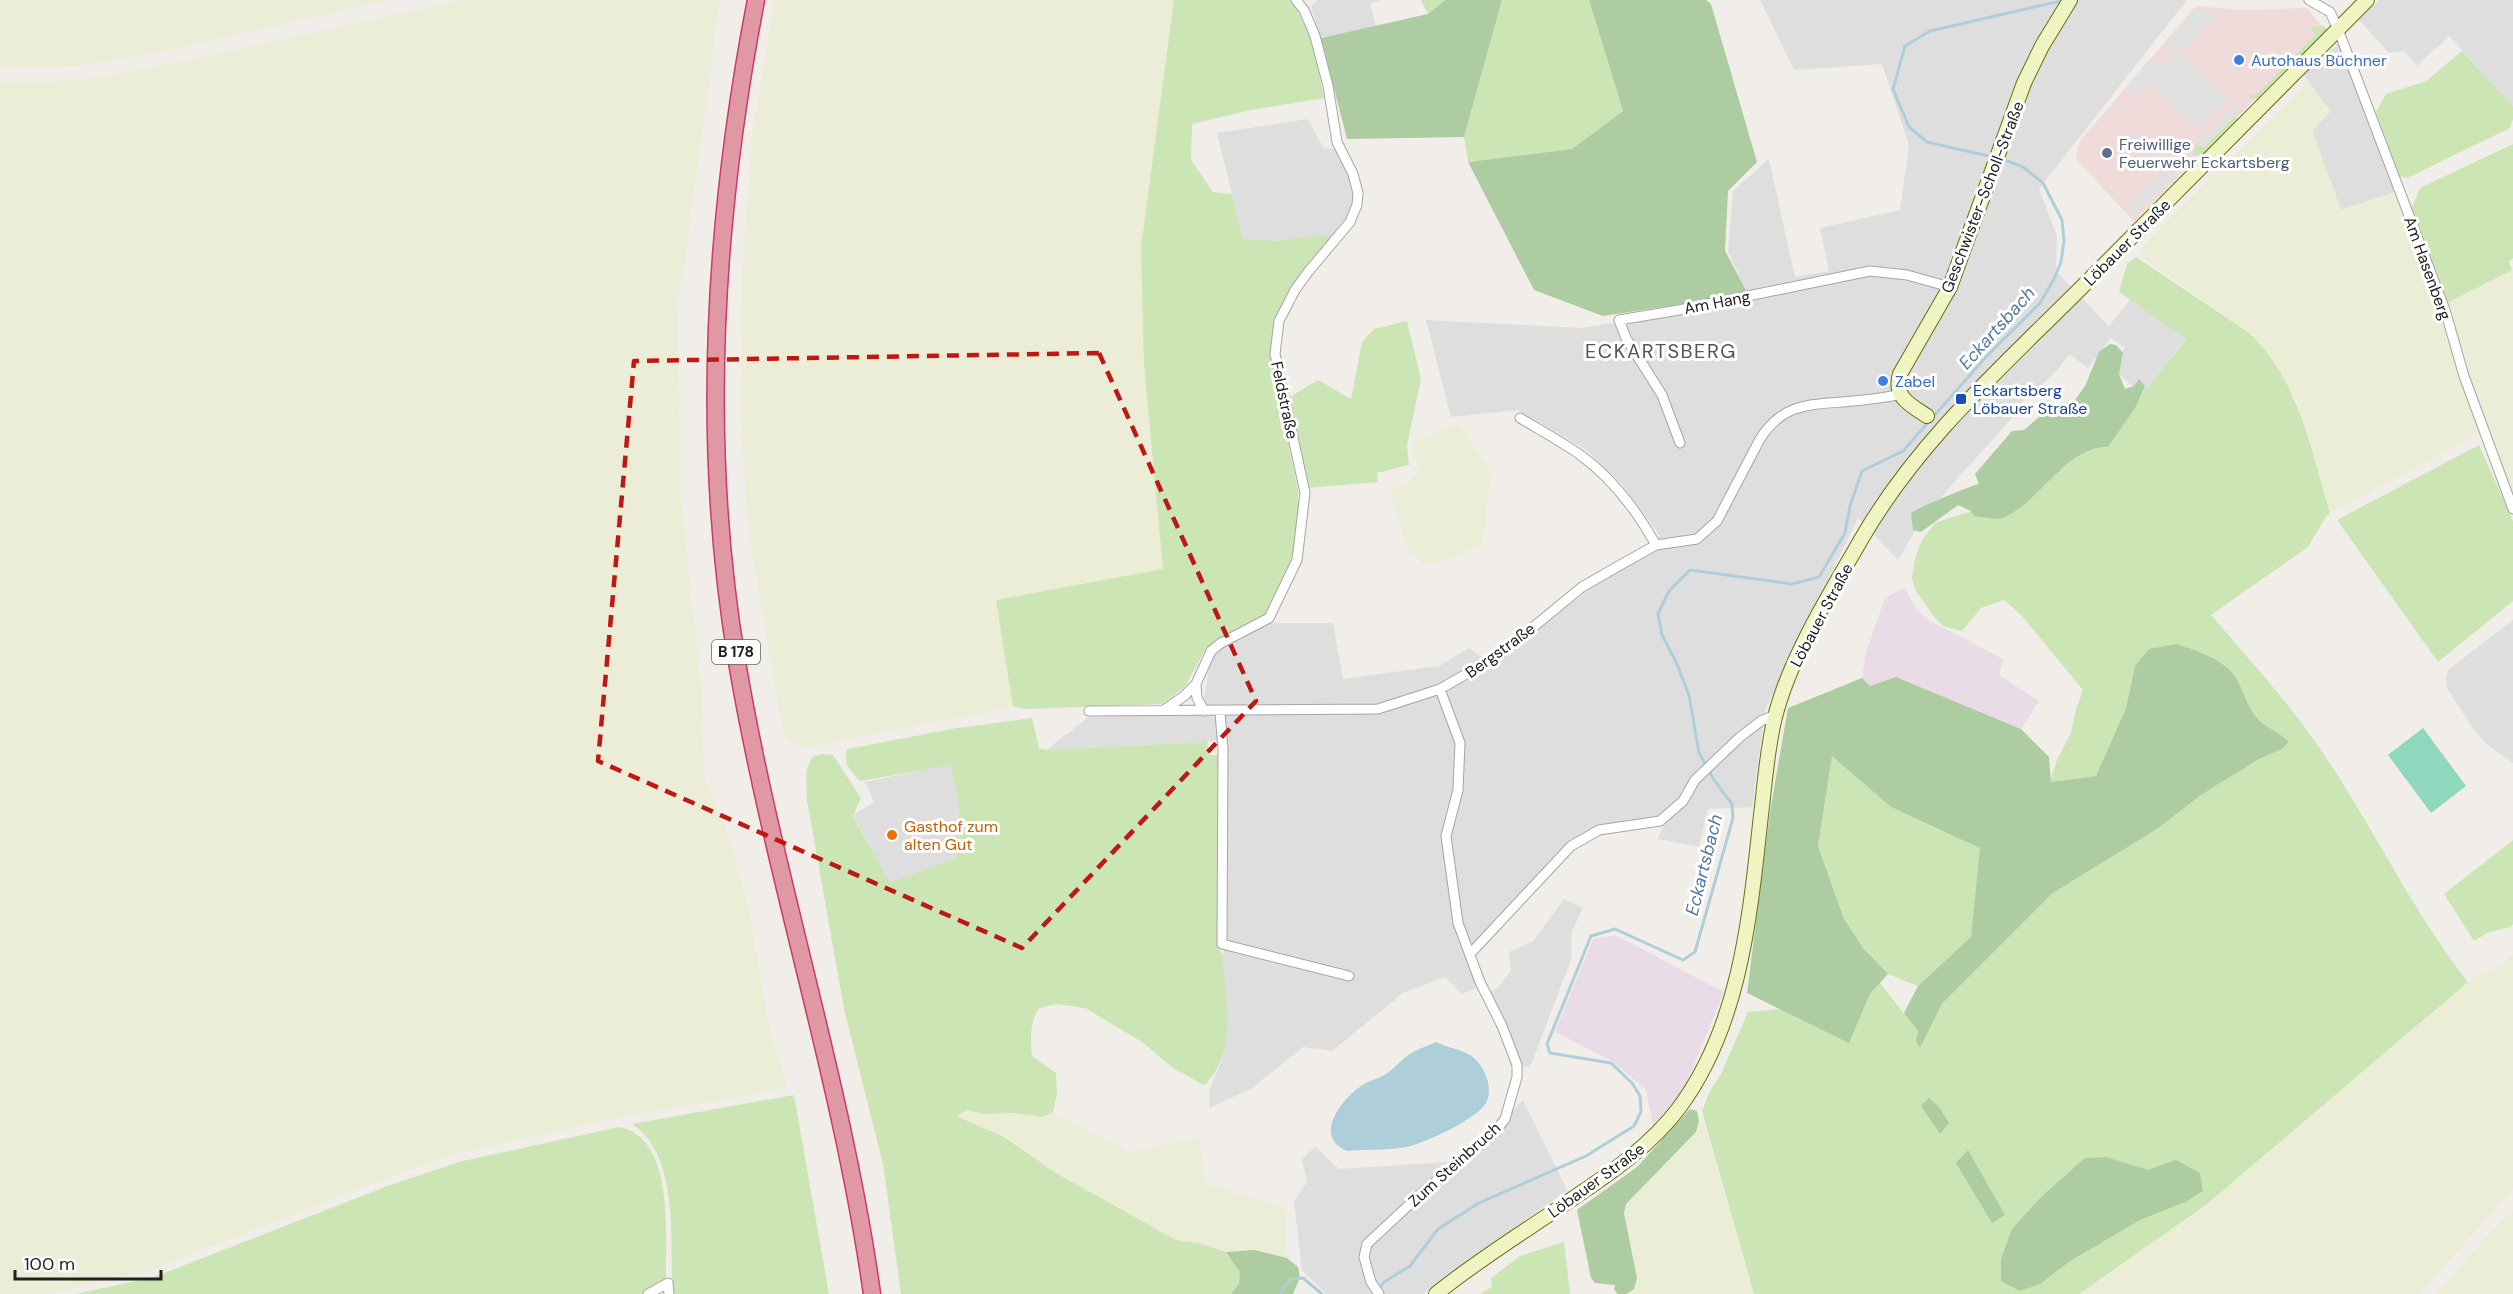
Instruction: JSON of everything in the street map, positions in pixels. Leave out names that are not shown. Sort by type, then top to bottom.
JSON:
[{"type":"highway","name":"B 178","points":[[756,0],[735,123],[718,296],[717,436],[724,557],[737,661],[765,803],[848,1154],[872,1294]]},
{"type":"main road","name":"Löbauer Straße","points":[[1436,1294],[1596,1183],[1637,1151],[1666,1124],[1682,1104],[1701,1071],[1718,1035],[1742,962],[1775,715],[1796,661],[1864,534],[1935,423],[2367,0]]},
{"type":"main road","name":"Geschwister-Scholl-Straße","points":[[1899,395],[1900,374],[1950,287],[2028,75],[2068,3]]},
{"type":"main road","points":[[1899,395],[1935,423]]},
{"type":"street","name":"Feldstraße","points":[[1164,710],[1196,684],[1211,651],[1221,643],[1269,618],[1297,560],[1305,493],[1275,354],[1279,321],[1295,290],[1350,222],[1357,206],[1358,193],[1353,174],[1337,142],[1328,86],[1315,36],[1304,10],[1296,0]]},
{"type":"street","name":"Am Hasenberg","points":[[2309,0],[2330,12],[2338,29],[2445,310],[2464,376],[2513,509]]},
{"type":"street","name":"Am Hang","points":[[1680,442],[1662,395],[1626,338],[1619,320],[1870,271],[1908,275],[1950,287]]},
{"type":"street","name":"Bergstraße","points":[[1089,711],[1220,712],[1378,709],[1440,689],[1498,656],[1582,587],[1656,545],[1697,539],[1717,521],[1768,427],[1791,410],[1804,405],[1899,395]]},
{"type":"street","points":[[1520,418],[1581,456],[1616,489],[1640,516],[1656,545]]},
{"type":"street","points":[[1196,684],[1197,698],[1204,711]]},
{"type":"street","name":"Zum Steinbruch","points":[[1379,1294],[1371,1282],[1364,1257],[1367,1244],[1494,1133],[1505,1119],[1510,1107],[1517,1077],[1517,1065],[1502,1026],[1480,982],[1458,923],[1446,836],[1458,790],[1460,743],[1440,689]]},
{"type":"street","points":[[1220,712],[1223,749],[1222,944],[1349,976]]},
{"type":"street","points":[[1470,954],[1571,846],[1599,830],[1660,821],[1683,801],[1700,776],[1714,762],[1752,727],[1775,715]]},
{"type":"street","points":[[648,1294],[668,1283],[669,1294]]},
{"type":"highlighted area","points":[[1099,353],[1256,701],[1022,948],[598,761],[634,361]]},
{"type":"shaded area","points":[[1317,0],[1382,0],[1370,3],[1376,26],[1321,38],[1311,7]]},
{"type":"shaded area","points":[[1760,0],[2187,0],[2039,189],[2057,236],[2056,271],[2109,326],[2130,300],[2186,338],[2142,394],[2110,367],[2125,348],[2111,338],[2088,368],[2069,354],[2057,371],[2017,407],[2013,417],[1948,489],[1918,526],[1898,560],[1858,518],[1765,710],[1752,807],[1708,809],[1699,847],[1658,839],[1665,822],[1595,829],[1470,950],[1479,987],[1462,994],[1445,977],[1403,993],[1332,1051],[1303,1047],[1251,1089],[1209,1108],[1209,1091],[1222,1060],[1227,1035],[1223,955],[1226,936],[1226,739],[1207,742],[1046,750],[1089,717],[1202,714],[1211,653],[1270,623],[1333,623],[1343,679],[1439,666],[1469,648],[1491,664],[1660,536],[1622,484],[1586,450],[1518,410],[1451,417],[1426,320],[1582,328],[1750,300],[1728,251],[1733,191],[1769,159],[1795,277],[1829,271],[1820,228],[1900,210],[1909,145],[1882,64],[1794,70]]},
{"type":"shaded area","points":[[2379,0],[2513,0],[2513,106],[2449,36],[2417,66],[2404,51],[2389,53],[2359,20]]},
{"type":"shaded area","points":[[2196,6],[2245,10],[2307,8],[2324,29],[2134,222],[2076,159],[2079,142]]},
{"type":"shaded area","points":[[2195,10],[2214,15],[2179,52],[2227,99],[2197,130],[2150,83],[2135,98],[2125,88],[2149,60],[2159,68],[2174,53],[2164,43]]},
{"type":"shaded area","points":[[2341,41],[2398,191],[2341,210],[2312,131],[2330,111],[2304,75]]},
{"type":"shaded area","points":[[2235,104],[2241,109],[2202,148],[2197,143]]},
{"type":"shaded area","points":[[1308,119],[1323,147],[1338,150],[1351,176],[1356,194],[1355,205],[1338,236],[1277,241],[1243,238],[1217,133]]},
{"type":"shaded area","points":[[2137,130],[2178,172],[2136,214],[2128,206],[2163,170],[2130,136]]},
{"type":"shaded area","points":[[1904,587],[1916,609],[1930,621],[2003,659],[1999,675],[2039,701],[2021,729],[1896,677],[1870,686],[1862,678],[1866,652],[1885,598]]},
{"type":"shaded area","points":[[2513,620],[2513,763],[2489,746],[2473,729],[2447,688],[2446,678],[2448,670]]},
{"type":"shaded area","points":[[951,764],[959,806],[956,858],[890,884],[853,815],[874,802],[865,782]]},
{"type":"shaded area","points":[[1564,899],[1583,908],[1572,931],[1571,960],[1530,1067],[1519,1066],[1487,994],[1498,987],[1511,971],[1509,952],[1533,941]]},
{"type":"shaded area","points":[[1615,935],[1724,992],[1681,1096],[1653,1125],[1646,1090],[1612,1061],[1555,1032],[1593,939]]},
{"type":"shaded area","points":[[1523,1100],[1567,1190],[1423,1294],[1326,1294],[1302,1270],[1294,1201],[1307,1182],[1302,1159],[1315,1147],[1339,1169],[1465,1161]]},
{"type":"green space","points":[[0,0],[389,0],[151,54],[79,66],[0,67]]},
{"type":"green space","points":[[464,0],[720,0],[684,267],[677,300],[681,499],[702,694],[704,777],[724,823],[748,905],[768,1021],[787,1088],[612,1119],[458,1153],[376,1182],[151,1270],[49,1294],[0,1294],[0,82],[89,79],[146,69]]},
{"type":"green space","points":[[774,0],[1174,0],[1141,248],[1144,364],[1163,569],[996,600],[1013,707],[807,747],[792,743],[783,732],[748,529],[740,415],[742,273],[752,137]]},
{"type":"green space","points":[[1174,0],[1292,0],[1313,43],[1324,98],[1251,110],[1192,124],[1191,160],[1213,192],[1232,194],[1243,238],[1277,241],[1336,234],[1276,320],[1271,342],[1282,413],[1298,491],[1294,552],[1288,571],[1267,615],[1206,648],[1186,685],[1163,704],[1027,709],[1013,707],[996,600],[1163,569],[1144,364],[1141,248]]},
{"type":"green space","points":[[1421,0],[1445,0],[1428,14]]},
{"type":"green space","points":[[1445,0],[1502,0],[1464,137],[1347,139],[1321,38],[1428,14]]},
{"type":"green space","points":[[1502,0],[1589,0],[1623,111],[1572,149],[1468,162],[1464,137]]},
{"type":"green space","points":[[1589,0],[1706,0],[1711,4],[1757,162],[1728,191],[1725,251],[1748,294],[1603,316],[1534,290],[1468,162],[1572,149],[1623,111]]},
{"type":"green space","points":[[2324,26],[2327,30],[2264,95],[2258,99],[2250,98],[2248,93],[2252,96],[2261,91],[2316,34],[2311,28]]},
{"type":"green space","points":[[2462,51],[2513,106],[2510,128],[2407,178],[2399,176],[2376,112],[2386,94],[2426,81]]},
{"type":"green space","points":[[2309,82],[2331,111],[2312,131],[2341,210],[2395,192],[2445,320],[2478,434],[2330,513],[2295,398],[2261,344],[2138,254],[2157,231]]},
{"type":"green space","points":[[2235,116],[2239,122],[2207,153],[2202,156],[2193,154],[2197,143],[2203,148]]},
{"type":"green space","points":[[2513,144],[2513,258],[2509,262],[2512,270],[2447,303],[2410,212],[2420,188]]},
{"type":"green space","points":[[2136,257],[2249,333],[2266,351],[2292,394],[2309,441],[2330,513],[2308,547],[2211,615],[2269,682],[2310,735],[2342,781],[2429,927],[2468,982],[2207,1204],[2079,1294],[1754,1294],[1702,1111],[1748,1012],[1780,1009],[1849,1042],[1870,994],[1880,983],[1918,1031],[1920,1048],[1942,1004],[2053,893],[2157,829],[2201,795],[2259,759],[2282,749],[2289,742],[2260,723],[2255,717],[2233,674],[2135,666],[2126,708],[2096,776],[2050,782],[2057,760],[2071,733],[2083,690],[2021,615],[2004,600],[1981,608],[1962,631],[1943,626],[1935,618],[1916,591],[1912,579],[1915,558],[1922,540],[1935,523],[1971,511],[1974,516],[1988,519],[2006,517],[2026,504],[2058,472],[2081,455],[2094,449],[2108,447],[2142,394],[2186,339],[2119,292],[2127,264]]},
{"type":"green space","points":[[2513,269],[2513,495],[2489,438],[2447,303]]},
{"type":"green space","points":[[1407,321],[1421,379],[1407,445],[1409,465],[1377,473],[1378,482],[1308,488],[1288,398],[1318,380],[1351,399],[1362,342],[1374,329]]},
{"type":"green space","points":[[2110,344],[2116,345],[2123,353],[2119,374],[2125,389],[2134,386],[2139,379],[2145,386],[2135,408],[2108,447],[2081,454],[2058,472],[2026,503],[2004,518],[1974,516],[1971,511],[1958,505],[1921,532],[1913,530],[1911,513],[1979,484],[1975,474],[2012,431],[2024,430],[2039,417],[2075,400],[2085,386],[2099,352]]},
{"type":"green space","points":[[1460,425],[1491,473],[1482,545],[1443,560],[1424,564],[1408,550],[1390,490],[1405,485],[1419,471],[1412,443],[1450,426]]},
{"type":"green space","points":[[2479,445],[2513,521],[2513,601],[2438,662],[2337,520]]},
{"type":"green space","points":[[2177,644],[2208,656],[2229,669],[2256,717],[2289,742],[2282,749],[2259,759],[2201,795],[2157,829],[2053,893],[1942,1004],[1920,1048],[1916,1042],[1918,1031],[1904,1013],[1918,986],[1971,937],[1980,848],[1891,807],[1832,756],[1818,846],[1844,919],[1863,948],[1888,974],[1870,994],[1849,1043],[1747,993],[1770,812],[1788,708],[1862,678],[1870,686],[1896,677],[2021,729],[2049,757],[2051,782],[2096,776],[2126,708],[2135,666],[2149,649]]},
{"type":"green space","points":[[1032,718],[1039,748],[1046,750],[1207,742],[1209,755],[1219,755],[1217,946],[1223,955],[1227,1006],[1226,1041],[1215,1072],[1204,1085],[1173,1068],[1142,1042],[1085,1008],[1057,1004],[1039,1008],[1031,1031],[1032,1056],[1056,1073],[1057,1094],[1053,1112],[1043,1117],[1015,1113],[982,1114],[968,1110],[956,1116],[1004,1137],[1056,1173],[1176,1240],[1198,1243],[1226,1252],[1241,1271],[1239,1284],[1231,1294],[901,1294],[883,1164],[844,1009],[807,800],[806,772],[812,757],[822,754],[833,755],[861,798],[853,816],[890,883],[956,858],[959,806],[951,765],[860,781],[846,762],[848,749],[951,729]]},
{"type":"green space","points":[[2423,728],[2466,786],[2431,813],[2388,755]]},
{"type":"green space","points":[[1832,755],[1891,807],[1981,847],[1971,938],[1918,986],[1888,974],[1863,948],[1844,919],[1818,846]]},
{"type":"green space","points":[[2513,840],[2513,924],[2511,927],[2489,932],[2474,941],[2444,894]]},
{"type":"green space","points":[[2513,954],[2513,1189],[2420,1294],[2079,1294],[2207,1204],[2476,975],[2502,966]]},
{"type":"green space","points":[[794,1095],[829,1294],[672,1294],[671,1226],[665,1178],[658,1156],[647,1138],[632,1124]]},
{"type":"green space","points":[[1929,1098],[1939,1107],[1949,1123],[1940,1134],[1921,1106]]},
{"type":"green space","points":[[1690,1109],[1697,1111],[1699,1121],[1696,1132],[1626,1204],[1624,1213],[1637,1278],[1634,1289],[1626,1294],[1618,1294],[1614,1290],[1615,1285],[1595,1283],[1591,1278],[1577,1210],[1637,1167]]},
{"type":"green space","points":[[968,1110],[982,1114],[1015,1113],[1043,1117],[1053,1112],[1129,1152],[1199,1138],[1206,1183],[1285,1209],[1287,1258],[1255,1250],[1226,1252],[1198,1243],[1176,1240],[1056,1173],[1004,1137],[955,1116]]},
{"type":"green space","points":[[1699,1121],[1707,1132],[1754,1294],[1626,1294],[1634,1289],[1624,1213],[1626,1204],[1696,1133]]},
{"type":"green space","points":[[619,1127],[637,1135],[650,1150],[659,1169],[664,1192],[666,1282],[644,1294],[76,1294],[154,1277],[385,1187],[463,1161]]},
{"type":"green space","points":[[1968,1150],[2005,1215],[1992,1223],[1956,1163]]},
{"type":"green space","points":[[2106,1157],[2148,1170],[2176,1160],[2200,1173],[2203,1191],[2185,1202],[2140,1220],[2070,1261],[2040,1284],[2020,1291],[2001,1281],[2001,1259],[2012,1229],[2042,1196],[2085,1158]]},
{"type":"green space","points":[[2513,1211],[2513,1294],[2436,1294],[2487,1236]]},
{"type":"green space","points":[[1564,1242],[1570,1294],[1480,1294],[1492,1287],[1491,1278],[1520,1256]]},
{"type":"green space","points":[[1255,1250],[1287,1258],[1298,1267],[1300,1278],[1293,1294],[1231,1294],[1239,1284],[1240,1272],[1226,1252]]},
{"type":"water","points":[[1436,1042],[1470,1055],[1482,1067],[1489,1091],[1486,1103],[1481,1109],[1452,1129],[1403,1148],[1347,1151],[1337,1144],[1332,1136],[1331,1128],[1334,1118],[1353,1092],[1389,1072],[1410,1054]]},
{"type":"waterway","name":"Eckartsbach","points":[[1993,157],[1927,142],[1909,127],[1893,89],[1905,46],[1930,31],[2065,0]]},
{"type":"waterway","name":"Eckartsbach","points":[[1379,1289],[1384,1282],[1410,1266],[1438,1229],[1479,1203],[1586,1156],[1634,1126],[1641,1112],[1640,1096],[1632,1083],[1611,1063],[1550,1053],[1547,1044],[1591,936],[1615,929],[1683,960],[1695,952],[1733,818],[1732,804],[1714,780],[1699,753],[1689,695],[1662,635],[1658,614],[1669,591],[1690,570],[1792,584],[1819,577],[1845,533],[1850,506],[1862,471],[1903,451],[1986,357],[2040,303],[2061,262],[2064,241],[2062,220],[2043,183],[2023,167],[2002,159]]},
{"type":"waterway","name":"Eckartsbach","points":[[1280,1294],[1290,1279],[1303,1278],[1322,1294]]},
{"type":"place","name":"Autohaus Büchner","points":[[2239,60]]},
{"type":"place","name":"Freiwillige Feuerwehr Eckartsberg","points":[[2107,153]]},
{"type":"place","name":"Zabel","points":[[1883,381]]},
{"type":"place","name":"Eckartsberg Löbauer Straße","points":[[1961,399]]},
{"type":"place","name":"Gasthof zum alten Gut","points":[[892,835]]},
{"type":"district","name":"ECKARTSBERG","points":[[1661,351]]}]
